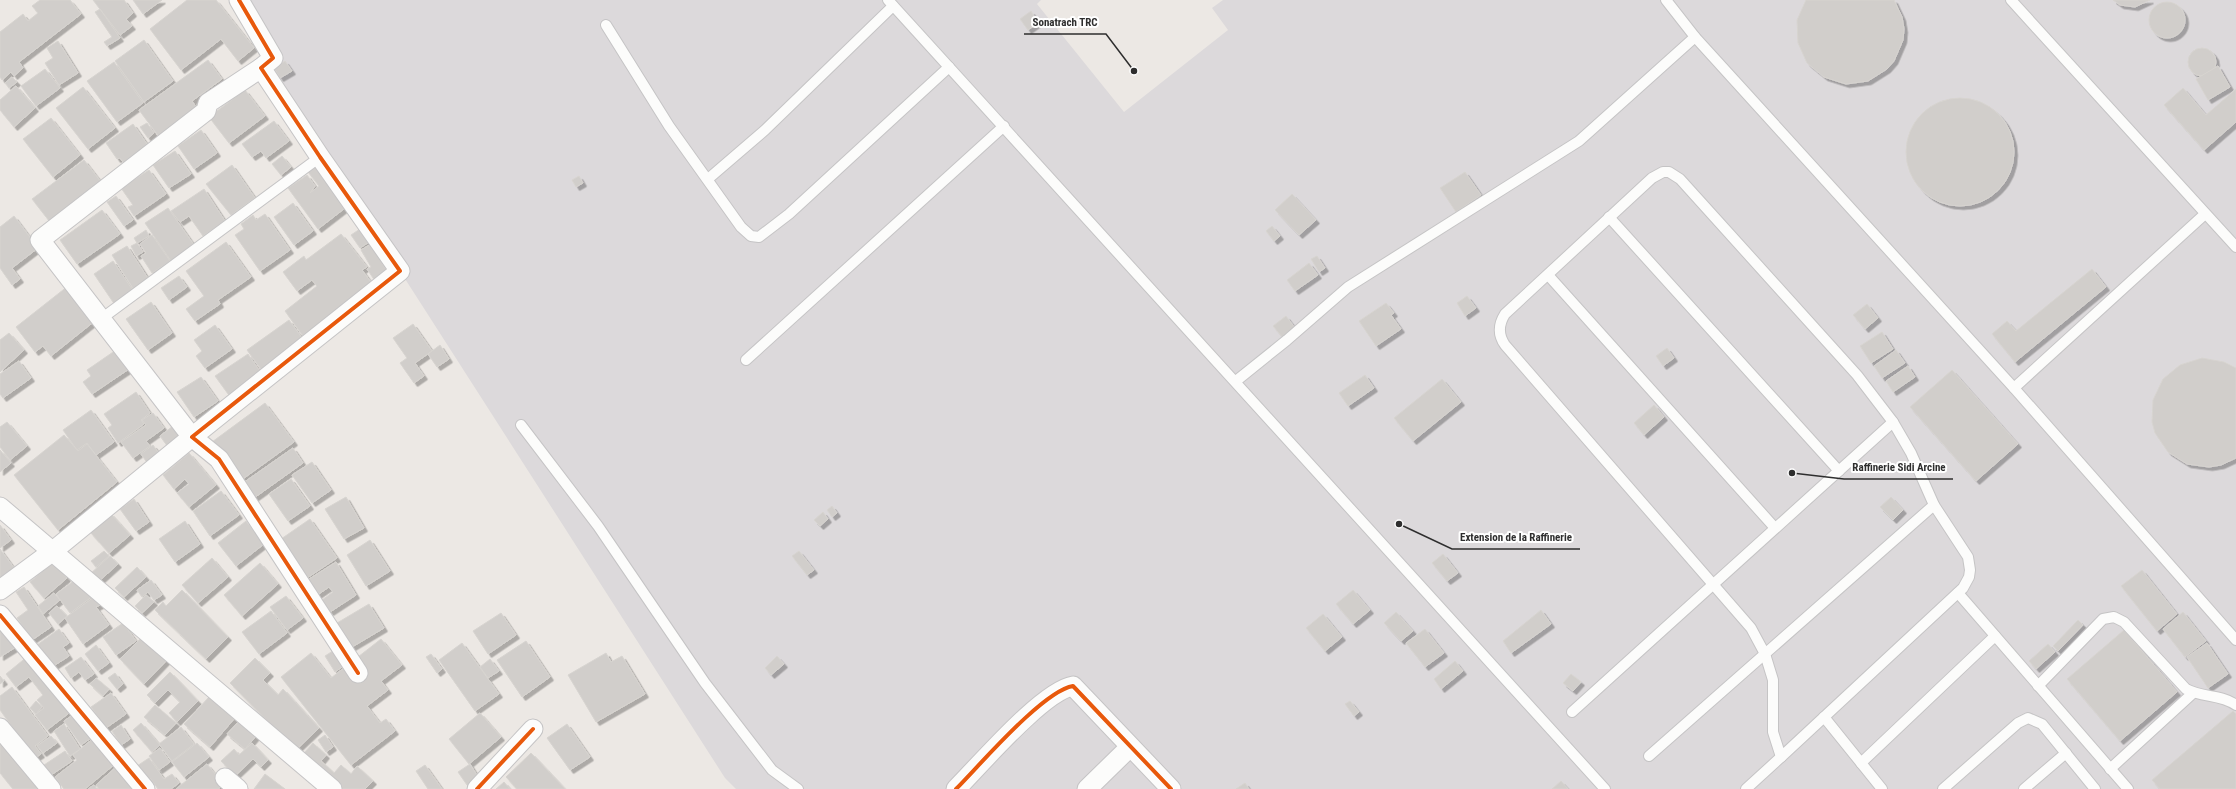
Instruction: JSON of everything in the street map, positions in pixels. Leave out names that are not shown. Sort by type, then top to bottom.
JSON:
[{"type":"street","points":[[239,0],[273,58],[261,68],[208,103],[206,111],[40,240],[192,437],[219,459],[358,673]]},
{"type":"street","points":[[0,590],[53,551],[400,270],[320,157],[261,68]]},
{"type":"street","points":[[0,507],[332,789]]},
{"type":"street","points":[[0,615],[145,789]]},
{"type":"street","points":[[956,789],[1037,707],[1065,687],[1073,686],[1171,789]]},
{"type":"street","points":[[0,728],[51,789]]},
{"type":"street","points":[[477,789],[534,729]]},
{"type":"street","points":[[1087,789],[1130,747]]},
{"type":"lane","points":[[1666,0],[1695,37],[2014,388],[2236,640]]},
{"type":"lane","points":[[2012,0],[2236,247]]},
{"type":"lane","points":[[708,179],[765,130],[891,3],[1606,789]]},
{"type":"lane","points":[[606,25],[669,126],[741,227],[751,236],[759,237],[789,214],[949,67]]},
{"type":"lane","points":[[1236,381],[1287,340],[1348,287],[1579,141],[1695,37]]},
{"type":"lane","points":[[746,360],[1004,126]]},
{"type":"lane","points":[[101,319],[320,157]]},
{"type":"lane","points":[[1746,789],[1781,757],[1958,593],[1969,577],[1970,564],[1964,551],[1934,505],[1911,453],[1893,422],[1857,375],[1675,175],[1663,172],[1657,174],[1609,217],[1505,314],[1500,324],[1502,341],[1714,583],[1751,628],[1765,654],[1773,680],[1773,732],[1781,757]]},
{"type":"lane","points":[[2014,388],[2205,214]]},
{"type":"lane","points":[[1609,217],[1839,470]]},
{"type":"lane","points":[[1548,275],[1775,528]]},
{"type":"lane","points":[[1572,712],[1893,422]]},
{"type":"lane","points":[[521,425],[598,526],[705,683],[772,770],[798,789]]},
{"type":"lane","points":[[1649,756],[1934,505]]},
{"type":"lane","points":[[1958,593],[2128,789]]},
{"type":"lane","points":[[2038,686],[2103,619],[2114,616],[2124,622],[2180,684],[2193,693],[2223,698],[2236,705]]},
{"type":"lane","points":[[1861,763],[1995,636]]},
{"type":"lane","points":[[2110,769],[2193,693]]},
{"type":"lane","points":[[1824,717],[1882,789]]},
{"type":"lane","points":[[1943,789],[2022,720],[2038,720],[2095,789]]},
{"type":"lane","points":[[2024,789],[2066,753]]},
{"type":"shaded area","points":[[239,0],[1041,0],[1037,4],[1124,112],[1228,30],[1212,8],[1223,0],[2236,0],[2236,789],[736,789],[725,778],[400,271],[261,68],[273,58]]},
{"type":"building","points":[[40,0],[70,0],[81,14],[19,62],[23,68],[14,76],[11,72],[2,80],[0,77],[0,32],[23,14],[28,21],[38,13],[32,6]]},
{"type":"building","points":[[93,0],[124,0],[133,13],[126,19],[132,26],[120,35]]},
{"type":"building","points":[[133,0],[162,0],[143,14]]},
{"type":"building","points":[[187,0],[216,0],[254,48],[238,61],[221,39],[181,70],[150,29]]},
{"type":"building","points":[[1806,0],[1894,0],[1902,17],[1904,29],[1903,40],[1894,61],[1887,69],[1868,81],[1846,84],[1824,77],[1807,63],[1798,43],[1797,20]]},
{"type":"building","points":[[2113,0],[2150,0],[2135,7],[2120,5]]},
{"type":"building","points":[[2170,2],[2180,7],[2184,13],[2184,27],[2180,33],[2174,37],[2164,38],[2154,33],[2150,27],[2149,17],[2154,7],[2160,3]]},
{"type":"building","points":[[100,9],[120,38],[107,46],[104,42],[112,37],[95,12]]},
{"type":"building","points":[[1031,11],[1038,23],[1028,30],[1020,19]]},
{"type":"building","points":[[144,40],[173,81],[144,102],[115,61]]},
{"type":"building","points":[[58,41],[78,73],[59,85],[45,63],[53,58],[47,48]]},
{"type":"building","points":[[2202,48],[2212,52],[2216,62],[2212,72],[2202,76],[2192,72],[2188,62],[2192,52]]},
{"type":"building","points":[[208,60],[222,79],[192,101],[198,110],[160,138],[139,110]]},
{"type":"building","points":[[285,61],[292,71],[280,78],[274,68]]},
{"type":"building","points":[[114,62],[143,103],[117,122],[87,81]]},
{"type":"building","points":[[2218,66],[2230,87],[2208,100],[2196,79]]},
{"type":"building","points":[[45,69],[60,88],[36,106],[21,86]]},
{"type":"building","points":[[12,77],[17,82],[9,88],[5,83]]},
{"type":"building","points":[[16,86],[35,108],[14,127],[0,110],[0,100]]},
{"type":"building","points":[[83,87],[115,128],[88,149],[56,108]]},
{"type":"building","points":[[2183,88],[2206,115],[2236,89],[2236,122],[2204,150],[2164,105]]},
{"type":"building","points":[[245,90],[265,116],[229,143],[209,117]]},
{"type":"building","points":[[1960,98],[1981,102],[1998,114],[2010,131],[2014,152],[2010,173],[1998,190],[1981,202],[1960,206],[1939,202],[1922,190],[1910,173],[1906,152],[1910,131],[1922,114],[1939,102]]},
{"type":"building","points":[[51,118],[80,155],[53,177],[23,139]]},
{"type":"building","points":[[274,121],[289,141],[266,158],[261,151],[252,157],[242,144]]},
{"type":"building","points":[[147,123],[154,133],[148,138],[140,127]]},
{"type":"building","points":[[133,124],[149,147],[125,165],[120,158],[117,159],[106,143]]},
{"type":"building","points":[[201,130],[217,153],[194,169],[178,146]]},
{"type":"building","points":[[175,151],[191,174],[169,188],[153,165]]},
{"type":"building","points":[[282,156],[291,167],[281,175],[272,164]]},
{"type":"building","points":[[84,160],[101,182],[50,222],[32,199]]},
{"type":"building","points":[[320,163],[349,205],[318,229],[288,188],[307,175],[315,186],[310,193],[319,186],[308,172]]},
{"type":"building","points":[[232,165],[255,198],[231,215],[206,184]]},
{"type":"building","points":[[149,170],[166,194],[134,216],[128,207],[133,205],[121,188]]},
{"type":"building","points":[[1465,172],[1481,195],[1456,212],[1440,188]]},
{"type":"building","points":[[579,176],[583,183],[576,187],[572,180]]},
{"type":"building","points":[[204,189],[225,221],[203,236],[189,216],[180,222],[171,211]]},
{"type":"building","points":[[1292,194],[1316,220],[1299,235],[1275,210]]},
{"type":"building","points":[[116,196],[133,220],[124,226],[107,202]]},
{"type":"building","points":[[293,203],[313,231],[294,245],[274,217]]},
{"type":"building","points":[[168,208],[194,245],[171,261],[145,223]]},
{"type":"building","points":[[102,210],[120,234],[77,264],[60,240]]},
{"type":"building","points":[[265,214],[290,250],[260,271],[235,235],[244,229],[241,224],[253,215],[256,220]]},
{"type":"building","points":[[14,216],[38,248],[12,268],[20,279],[12,285],[0,268],[0,227]]},
{"type":"building","points":[[1272,226],[1280,236],[1274,241],[1266,231]]},
{"type":"building","points":[[363,227],[372,240],[360,248],[351,235]]},
{"type":"building","points":[[146,230],[149,236],[137,243],[134,238]]},
{"type":"building","points":[[341,234],[367,267],[362,270],[373,285],[305,339],[285,311],[317,286],[312,280],[297,291],[283,272],[304,256],[306,260]]},
{"type":"building","points":[[152,235],[170,261],[152,273],[141,256],[146,253],[140,244]]},
{"type":"building","points":[[226,242],[251,277],[218,300],[220,304],[195,321],[186,309],[204,296],[186,271]]},
{"type":"building","points":[[137,243],[143,252],[136,256],[131,246]]},
{"type":"building","points":[[371,244],[388,273],[375,281],[367,269],[371,267],[361,250]]},
{"type":"building","points":[[127,246],[149,280],[134,290],[112,255]]},
{"type":"building","points":[[1317,256],[1325,268],[1319,272],[1311,259]]},
{"type":"building","points":[[113,261],[134,292],[115,305],[94,274]]},
{"type":"building","points":[[1309,263],[1318,275],[1295,291],[1287,280]]},
{"type":"building","points":[[2092,269],[2106,287],[2015,362],[1992,334],[2007,321],[2016,331]]},
{"type":"building","points":[[179,276],[187,287],[169,300],[161,288]]},
{"type":"building","points":[[68,286],[96,320],[51,356],[43,346],[35,352],[16,327]]},
{"type":"building","points":[[1467,296],[1476,308],[1465,316],[1457,303]]},
{"type":"building","points":[[151,302],[172,333],[148,350],[126,319]]},
{"type":"building","points":[[1386,303],[1394,313],[1391,315],[1401,329],[1376,346],[1359,321]]},
{"type":"building","points":[[1867,304],[1878,318],[1865,329],[1853,315]]},
{"type":"building","points":[[1286,316],[1295,328],[1283,338],[1273,326]]},
{"type":"building","points":[[289,320],[305,342],[263,372],[247,350]]},
{"type":"building","points":[[413,324],[432,351],[415,363],[424,376],[414,383],[400,363],[407,358],[393,338]]},
{"type":"building","points":[[215,325],[232,349],[205,368],[196,356],[202,351],[194,340]]},
{"type":"building","points":[[1882,332],[1893,349],[1871,363],[1860,346]]},
{"type":"building","points":[[9,333],[24,350],[0,372],[0,340]]},
{"type":"building","points":[[440,345],[449,359],[437,367],[428,354]]},
{"type":"building","points":[[1667,348],[1674,358],[1663,366],[1656,356]]},
{"type":"building","points":[[116,350],[129,369],[92,394],[83,382],[91,376],[87,370]]},
{"type":"building","points":[[1896,350],[1905,363],[1882,378],[1874,366]]},
{"type":"building","points":[[248,354],[263,376],[231,398],[215,376]]},
{"type":"building","points":[[2202,358],[2224,362],[2236,368],[2236,458],[2221,465],[2209,467],[2187,464],[2168,452],[2155,433],[2152,422],[2153,400],[2163,379],[2180,365]]},
{"type":"building","points":[[19,361],[31,378],[3,398],[0,394],[0,374]]},
{"type":"building","points":[[1908,366],[1915,377],[1893,392],[1886,381]]},
{"type":"building","points":[[1952,370],[2018,444],[1976,481],[1910,407]]},
{"type":"building","points":[[1365,375],[1374,388],[1348,406],[1339,393]]},
{"type":"building","points":[[201,377],[218,401],[194,417],[177,392]]},
{"type":"building","points":[[1442,379],[1461,402],[1413,441],[1394,418]]},
{"type":"building","points":[[136,392],[150,413],[141,420],[144,424],[118,443],[108,428],[112,425],[104,414]]},
{"type":"building","points":[[265,403],[294,442],[240,481],[212,442]]},
{"type":"building","points":[[1654,405],[1664,417],[1644,435],[1634,423]]},
{"type":"building","points":[[91,410],[114,442],[96,455],[87,443],[77,450],[63,430]]},
{"type":"building","points":[[153,413],[164,428],[146,441],[150,446],[133,458],[121,442],[146,425],[142,420]]},
{"type":"building","points":[[7,422],[27,446],[10,460],[0,447],[0,427]]},
{"type":"building","points":[[173,426],[181,437],[168,447],[160,436]]},
{"type":"building","points":[[64,435],[78,451],[87,444],[117,482],[58,530],[14,475]]},
{"type":"building","points":[[153,445],[160,455],[148,464],[141,454]]},
{"type":"building","points":[[293,448],[303,463],[254,498],[243,483]]},
{"type":"building","points":[[0,450],[11,463],[0,472]]},
{"type":"building","points":[[189,453],[216,485],[189,507],[177,493],[189,484],[185,479],[174,489],[163,475]]},
{"type":"building","points":[[312,462],[331,490],[312,503],[292,475]]},
{"type":"building","points":[[291,479],[310,506],[288,521],[269,494]]},
{"type":"building","points":[[221,491],[239,515],[210,536],[193,511]]},
{"type":"building","points":[[346,497],[364,528],[344,539],[325,509]]},
{"type":"building","points":[[1891,497],[1903,510],[1893,520],[1880,507]]},
{"type":"building","points":[[134,499],[149,522],[136,531],[120,509]]},
{"type":"building","points":[[832,506],[837,513],[832,517],[827,510]]},
{"type":"building","points":[[823,512],[828,519],[820,526],[814,520]]},
{"type":"building","points":[[110,513],[130,535],[109,553],[90,532]]},
{"type":"building","points":[[310,519],[337,558],[307,578],[281,539]]},
{"type":"building","points":[[185,521],[200,544],[175,562],[159,539]]},
{"type":"building","points":[[246,521],[264,544],[236,566],[218,543]]},
{"type":"building","points":[[0,525],[11,540],[0,548]]},
{"type":"building","points":[[370,540],[390,571],[366,586],[347,555]]},
{"type":"building","points":[[0,549],[14,568],[0,578]]},
{"type":"building","points":[[104,551],[109,556],[96,567],[91,561]]},
{"type":"building","points":[[799,551],[814,570],[807,575],[792,556]]},
{"type":"building","points":[[1443,554],[1458,573],[1447,581],[1432,563]]},
{"type":"building","points":[[110,556],[118,564],[97,583],[90,574]]},
{"type":"building","points":[[212,558],[228,577],[198,603],[182,585]]},
{"type":"building","points":[[53,562],[67,578],[44,598],[30,582]]},
{"type":"building","points":[[336,562],[356,595],[330,612],[322,600],[333,592],[329,587],[316,596],[306,581]]},
{"type":"building","points":[[260,563],[278,584],[242,616],[224,595]]},
{"type":"building","points":[[137,567],[146,577],[124,597],[115,588]]},
{"type":"building","points":[[2142,570],[2177,614],[2157,631],[2121,586]]},
{"type":"building","points":[[79,577],[93,596],[70,613],[56,594]]},
{"type":"building","points":[[151,580],[162,595],[154,600],[148,592],[142,597],[137,590]]},
{"type":"building","points":[[24,587],[51,627],[32,640],[17,618],[28,610],[16,592]]},
{"type":"building","points":[[182,590],[228,637],[206,659],[155,610],[163,602],[166,606]]},
{"type":"building","points":[[1353,590],[1370,610],[1353,624],[1336,604]]},
{"type":"building","points":[[54,593],[60,600],[43,614],[38,606]]},
{"type":"building","points":[[146,595],[154,602],[142,613],[135,606]]},
{"type":"building","points":[[286,596],[303,618],[287,630],[270,607]]},
{"type":"building","points":[[94,597],[100,605],[96,607],[109,625],[83,644],[65,618]]},
{"type":"building","points":[[369,604],[384,628],[352,647],[337,623]]},
{"type":"building","points":[[57,606],[67,616],[58,624],[49,613]]},
{"type":"building","points":[[1541,610],[1551,624],[1511,653],[1503,641]]},
{"type":"building","points":[[271,611],[287,633],[259,654],[242,632]]},
{"type":"building","points":[[1396,612],[1413,631],[1401,641],[1384,623]]},
{"type":"building","points":[[2183,612],[2206,641],[2185,657],[2163,629]]},
{"type":"building","points":[[501,613],[516,635],[488,654],[473,631]]},
{"type":"building","points":[[1323,614],[1342,637],[1325,651],[1306,628]]},
{"type":"building","points":[[0,617],[16,647],[0,657]]},
{"type":"building","points":[[2078,620],[2083,625],[2058,651],[2053,646]]},
{"type":"building","points":[[123,623],[136,641],[116,655],[103,637]]},
{"type":"building","points":[[59,629],[69,643],[63,647],[69,656],[52,667],[37,645]]},
{"type":"building","points":[[1425,629],[1444,653],[1425,667],[1406,643]]},
{"type":"building","points":[[2124,630],[2177,692],[2120,741],[2067,679]]},
{"type":"building","points":[[144,635],[168,659],[144,684],[120,659]]},
{"type":"building","points":[[381,639],[402,665],[381,681],[388,690],[367,706],[380,723],[386,719],[395,731],[351,765],[281,677],[311,653],[331,678]]},
{"type":"building","points":[[526,641],[550,677],[522,697],[497,660]]},
{"type":"building","points":[[462,643],[499,694],[475,711],[439,660]]},
{"type":"building","points":[[2207,643],[2228,674],[2208,688],[2187,657]]},
{"type":"building","points":[[2048,644],[2055,652],[2036,669],[2029,661]]},
{"type":"building","points":[[96,645],[109,663],[98,671],[85,654]]},
{"type":"building","points":[[339,647],[349,662],[335,672],[325,656]]},
{"type":"building","points":[[606,653],[611,662],[622,656],[645,694],[596,722],[568,675]]},
{"type":"building","points":[[431,654],[442,669],[437,673],[426,657]]},
{"type":"building","points":[[28,656],[73,710],[47,730],[35,715],[44,708],[37,700],[43,695],[29,677],[16,687],[6,674]]},
{"type":"building","points":[[777,656],[784,664],[771,675],[765,668]]},
{"type":"building","points":[[81,657],[94,674],[85,680],[79,672],[71,678],[65,668]]},
{"type":"building","points":[[255,658],[270,673],[263,680],[278,695],[283,689],[319,728],[296,750],[230,683]]},
{"type":"building","points":[[490,659],[499,671],[488,678],[480,667]]},
{"type":"building","points":[[1455,661],[1463,671],[1441,689],[1434,679]]},
{"type":"building","points":[[170,672],[198,701],[177,722],[169,713],[180,702],[168,690],[155,703],[147,695]]},
{"type":"building","points":[[115,673],[123,684],[117,689],[108,678]]},
{"type":"building","points":[[1571,674],[1581,682],[1573,691],[1563,683]]},
{"type":"building","points":[[0,676],[4,681],[0,684]]},
{"type":"building","points":[[96,678],[109,689],[103,696],[90,684]]},
{"type":"building","points":[[12,687],[48,736],[35,746],[41,754],[35,758],[0,710],[0,696]]},
{"type":"building","points":[[111,693],[126,714],[106,728],[91,707]]},
{"type":"building","points":[[209,697],[234,719],[210,747],[184,724]]},
{"type":"building","points":[[36,701],[42,707],[36,714],[30,708]]},
{"type":"building","points":[[1350,701],[1359,712],[1354,716],[1345,704]]},
{"type":"building","points":[[155,705],[176,723],[165,735],[144,717]]},
{"type":"building","points":[[2233,711],[2236,714],[2236,789],[2160,789],[2152,780]]},
{"type":"building","points":[[77,712],[94,736],[81,745],[64,721]]},
{"type":"building","points":[[480,713],[501,737],[469,764],[449,739]]},
{"type":"building","points":[[240,720],[257,735],[245,749],[227,734]]},
{"type":"building","points":[[141,723],[160,745],[152,752],[133,730]]},
{"type":"building","points":[[64,724],[80,749],[70,756],[54,731]]},
{"type":"building","points":[[567,724],[590,757],[570,770],[547,738]]},
{"type":"building","points":[[121,725],[130,739],[121,745],[112,731]]},
{"type":"building","points":[[181,727],[194,744],[172,761],[159,744]]},
{"type":"building","points":[[0,731],[48,789],[13,789],[0,773]]},
{"type":"building","points":[[325,735],[333,747],[326,752],[318,740]]},
{"type":"building","points":[[51,736],[57,743],[43,753],[37,746]]},
{"type":"building","points":[[95,737],[115,764],[85,789],[64,789],[55,777],[77,760],[73,755]]},
{"type":"building","points":[[197,743],[209,757],[184,777],[172,762]]},
{"type":"building","points":[[252,743],[268,760],[261,767],[253,759],[235,776],[221,761],[234,749],[239,755]]},
{"type":"building","points":[[313,743],[326,755],[321,761],[334,773],[341,765],[351,774],[357,766],[373,781],[365,789],[343,789],[304,753]]},
{"type":"building","points":[[160,748],[170,762],[159,770],[149,756]]},
{"type":"building","points":[[65,751],[72,761],[51,775],[44,765]]},
{"type":"building","points":[[531,753],[565,789],[517,789],[506,777]]},
{"type":"building","points":[[149,758],[164,779],[172,774],[179,783],[171,789],[158,789],[150,778],[144,783],[134,768]]},
{"type":"building","points":[[207,764],[224,785],[218,789],[176,789]]},
{"type":"building","points":[[470,764],[478,777],[467,785],[458,772]]},
{"type":"building","points":[[425,765],[442,789],[428,789],[416,771]]},
{"type":"building","points":[[116,767],[135,789],[99,789],[96,785]]},
{"type":"building","points":[[265,774],[285,789],[254,789]]},
{"type":"building","points":[[1561,781],[1568,789],[1552,789]]},
{"type":"building","points":[[504,782],[510,789],[496,789]]},
{"type":"building","points":[[1245,783],[1249,789],[1236,789]]},
{"type":"building","points":[[94,785],[97,789],[88,789]]},
{"type":"cycle path","points":[[239,0],[273,58],[261,68],[320,157],[400,271],[192,437],[219,459],[358,673]]},
{"type":"cycle path","points":[[0,615],[145,789]]},
{"type":"cycle path","points":[[956,789],[1029,714],[1060,691],[1073,686],[1171,789]]},
{"type":"cycle path","points":[[477,789],[533,729]]},
{"type":"place","name":"Sonatrach TRC","points":[[1134,71]]},
{"type":"place","name":"Raffinerie Sidi Arcine","points":[[1792,473]]},
{"type":"place","name":"Extension de la Raffinerie","points":[[1399,524]]}]
